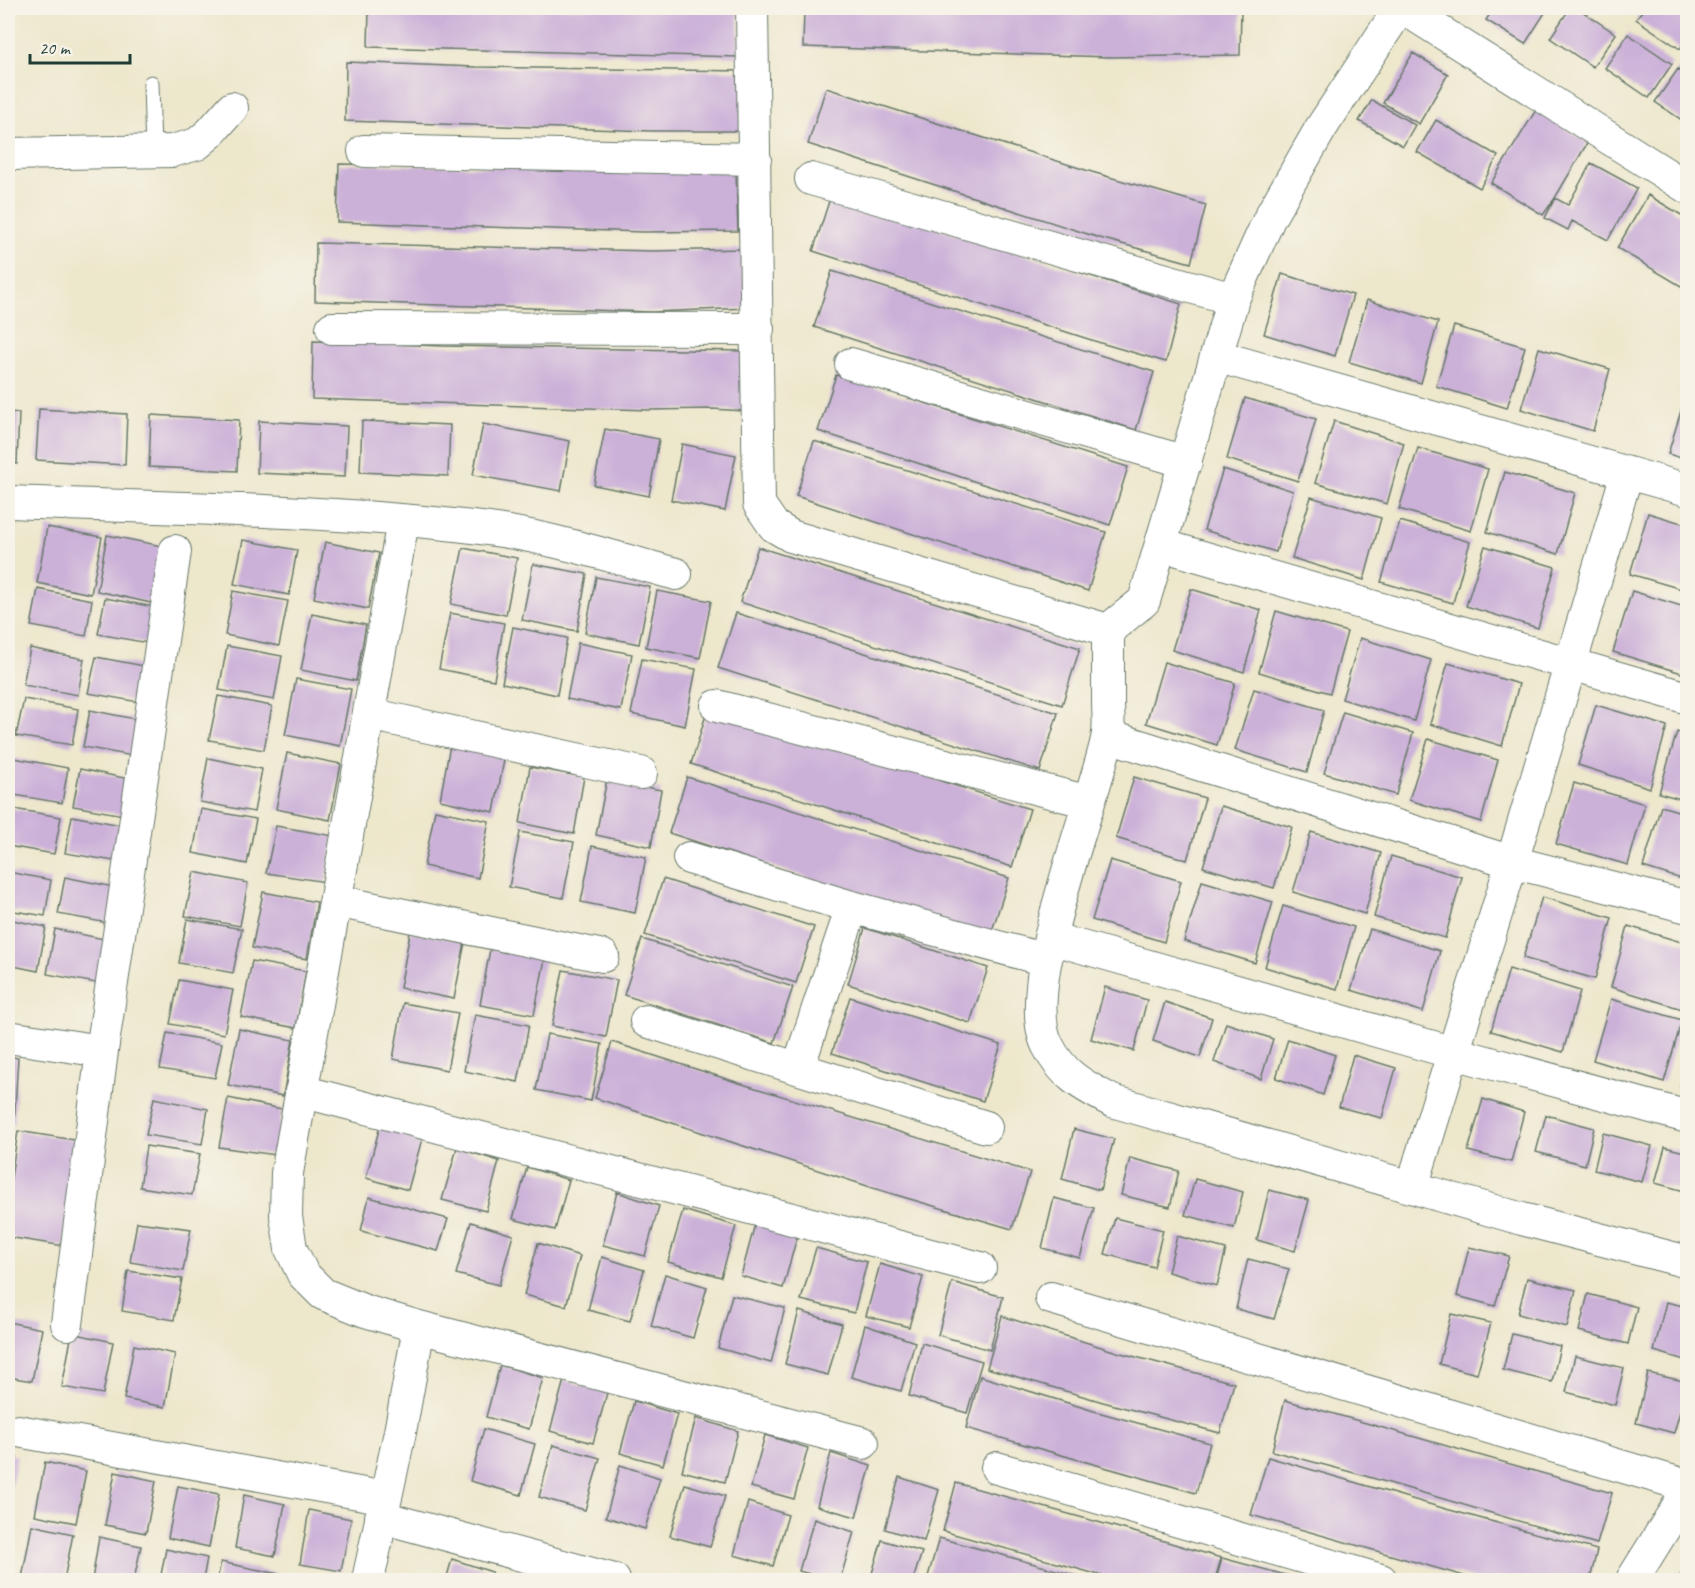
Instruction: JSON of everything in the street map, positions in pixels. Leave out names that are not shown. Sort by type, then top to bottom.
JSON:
[{"type":"street","points":[[752,8],[759,504],[774,526],[791,536],[1108,630]]},
{"type":"street","points":[[1108,630],[1144,601],[1233,299],[1270,217],[1322,128],[1402,8],[1688,188]]},
{"type":"street","points":[[8,154],[172,151],[197,144],[232,108]]},
{"type":"street","points":[[364,151],[755,159]]},
{"type":"street","points":[[811,179],[1233,299]]},
{"type":"street","points":[[332,328],[758,329]]},
{"type":"street","points":[[1216,356],[1688,490]]},
{"type":"street","points":[[851,364],[1186,462]]},
{"type":"street","points":[[1412,1187],[1512,862],[1627,473]]},
{"type":"street","points":[[8,502],[223,510],[482,528],[559,543],[676,574]]},
{"type":"street","points":[[403,521],[287,1173],[286,1216],[291,1248],[303,1274],[322,1294],[365,1311],[863,1443]]},
{"type":"street","points":[[1161,545],[1688,698]]},
{"type":"street","points":[[67,1324],[102,1051],[175,550]]},
{"type":"street","points":[[1108,630],[1108,736],[1048,949],[1039,1018],[1047,1045],[1061,1065],[1078,1083],[1112,1101],[1522,1219],[1688,1262]]},
{"type":"street","points":[[717,706],[1089,802]]},
{"type":"street","points":[[369,714],[641,773]]},
{"type":"street","points":[[1108,736],[1512,862],[1688,907]]},
{"type":"street","points":[[689,858],[852,907],[1048,949],[1454,1053],[1688,1117]]},
{"type":"street","points":[[336,901],[603,956]]},
{"type":"street","points":[[798,1068],[852,907]]},
{"type":"street","points":[[646,1021],[986,1127]]},
{"type":"street","points":[[8,1037],[102,1051]]},
{"type":"street","points":[[301,1091],[980,1269]]},
{"type":"street","points":[[1051,1298],[1688,1488],[1677,1532],[1632,1581]]},
{"type":"street","points":[[368,1581],[410,1382],[419,1327]]},
{"type":"street","points":[[18,1431],[384,1507],[614,1581]]},
{"type":"street","points":[[997,1468],[1380,1581]]},
{"type":"lane","points":[[152,83],[153,152]]},
{"type":"building","points":[[369,8],[738,8],[739,57],[368,47]]},
{"type":"building","points":[[804,8],[1241,8],[1240,55],[1109,57],[803,47]]},
{"type":"building","points":[[1494,8],[1548,8],[1525,44],[1486,20]]},
{"type":"building","points":[[1570,8],[1577,8],[1616,34],[1593,67],[1550,38]]},
{"type":"building","points":[[1644,8],[1688,8],[1688,37],[1680,49],[1636,19]]},
{"type":"building","points":[[1628,34],[1672,64],[1649,98],[1605,68]]},
{"type":"building","points":[[1413,53],[1448,74],[1419,124],[1383,103]]},
{"type":"building","points":[[346,62],[475,67],[744,71],[745,131],[651,131],[345,121]]},
{"type":"building","points":[[1678,69],[1688,75],[1688,124],[1655,102]]},
{"type":"building","points":[[826,88],[1092,172],[1206,205],[1191,263],[1100,238],[808,144]]},
{"type":"building","points":[[1372,100],[1415,125],[1403,146],[1359,121]]},
{"type":"building","points":[[1536,110],[1588,142],[1543,215],[1491,183]]},
{"type":"building","points":[[1436,120],[1498,156],[1480,188],[1417,152]]},
{"type":"building","points":[[1591,163],[1637,188],[1608,240],[1572,221],[1568,230],[1545,218],[1555,198],[1568,205]]},
{"type":"building","points":[[339,164],[736,172],[738,231],[643,232],[337,222]]},
{"type":"building","points":[[831,195],[1181,304],[1166,362],[813,251]]},
{"type":"building","points":[[1648,195],[1688,219],[1686,289],[1617,248]]},
{"type":"building","points":[[316,243],[653,251],[744,249],[748,308],[652,312],[315,301]]},
{"type":"building","points":[[832,271],[1154,372],[1136,430],[814,327]]},
{"type":"building","points":[[1282,274],[1353,295],[1335,356],[1264,334]]},
{"type":"building","points":[[1367,300],[1438,322],[1421,383],[1349,362]]},
{"type":"building","points":[[1454,326],[1525,347],[1507,408],[1436,386]]},
{"type":"building","points":[[313,341],[442,346],[745,351],[745,411],[312,399]]},
{"type":"building","points":[[1539,348],[1610,369],[1593,431],[1521,409]]},
{"type":"building","points":[[836,375],[1128,467],[1110,525],[818,431]]},
{"type":"building","points":[[1688,391],[1688,460],[1668,454]]},
{"type":"building","points":[[1245,398],[1316,419],[1298,481],[1227,459]]},
{"type":"building","points":[[39,409],[127,414],[125,465],[36,460]]},
{"type":"building","points":[[8,412],[19,413],[17,464],[8,463]]},
{"type":"building","points":[[151,415],[239,420],[237,471],[149,467]]},
{"type":"building","points":[[259,421],[347,426],[345,477],[257,473]]},
{"type":"building","points":[[362,421],[450,425],[448,476],[360,472]]},
{"type":"building","points":[[1334,421],[1404,443],[1387,504],[1315,483]]},
{"type":"building","points":[[483,424],[570,441],[561,491],[473,475]]},
{"type":"building","points":[[605,429],[659,439],[649,496],[594,485]]},
{"type":"building","points":[[814,441],[1106,532],[1088,591],[796,496]]},
{"type":"building","points":[[682,444],[736,455],[725,511],[671,500]]},
{"type":"building","points":[[1418,448],[1488,469],[1471,531],[1399,509]]},
{"type":"building","points":[[1223,469],[1293,491],[1276,552],[1204,530]]},
{"type":"building","points":[[1505,472],[1575,493],[1558,554],[1487,532]]},
{"type":"building","points":[[1311,497],[1381,518],[1364,580],[1292,558]]},
{"type":"building","points":[[1648,513],[1688,525],[1688,591],[1630,574]]},
{"type":"building","points":[[1400,521],[1470,542],[1453,603],[1381,582]]},
{"type":"building","points":[[47,527],[102,537],[91,594],[37,583]]},
{"type":"building","points":[[107,535],[162,546],[151,603],[97,591]]},
{"type":"building","points":[[243,540],[297,550],[289,595],[234,584]]},
{"type":"building","points":[[325,542],[379,553],[368,609],[314,598]]},
{"type":"building","points":[[1485,546],[1555,567],[1538,628],[1466,606]]},
{"type":"building","points":[[758,547],[1080,648],[1062,705],[740,602]]},
{"type":"building","points":[[463,548],[517,558],[506,615],[451,604]]},
{"type":"building","points":[[533,564],[587,574],[577,631],[522,620]]},
{"type":"building","points":[[596,577],[650,587],[639,644],[585,633]]},
{"type":"building","points":[[38,589],[92,600],[86,636],[31,626]]},
{"type":"building","points":[[1191,589],[1261,610],[1244,672],[1172,650]]},
{"type":"building","points":[[233,591],[288,601],[279,646],[225,635]]},
{"type":"building","points":[[657,591],[711,601],[700,658],[646,647]]},
{"type":"building","points":[[1632,591],[1688,608],[1688,664],[1685,674],[1613,652]]},
{"type":"building","points":[[105,598],[160,608],[153,644],[98,634]]},
{"type":"building","points":[[1276,611],[1347,632],[1330,693],[1259,672]]},
{"type":"building","points":[[450,613],[504,623],[494,680],[439,669]]},
{"type":"building","points":[[736,613],[1058,713],[1040,771],[718,668]]},
{"type":"building","points":[[312,614],[366,625],[356,681],[301,670]]},
{"type":"building","points":[[513,627],[567,638],[557,695],[502,683]]},
{"type":"building","points":[[1360,638],[1431,660],[1414,721],[1342,699]]},
{"type":"building","points":[[578,643],[632,654],[621,710],[567,699]]},
{"type":"building","points":[[227,646],[282,656],[274,700],[219,690]]},
{"type":"building","points":[[30,648],[84,659],[78,695],[23,685]]},
{"type":"building","points":[[96,657],[150,667],[144,703],[88,693]]},
{"type":"building","points":[[642,659],[696,669],[685,726],[631,714]]},
{"type":"building","points":[[1164,662],[1235,683],[1217,745],[1146,723]]},
{"type":"building","points":[[1448,663],[1519,684],[1502,746],[1430,724]]},
{"type":"building","points":[[296,679],[351,689],[340,746],[285,735]]},
{"type":"building","points":[[1254,689],[1324,710],[1307,772],[1235,750]]},
{"type":"building","points":[[218,696],[272,706],[264,750],[209,740]]},
{"type":"building","points":[[24,699],[78,709],[72,745],[16,736]]},
{"type":"building","points":[[1596,705],[1667,726],[1650,788],[1578,765]]},
{"type":"building","points":[[708,708],[1030,809],[1012,867],[691,764]]},
{"type":"building","points":[[90,710],[145,721],[138,757],[83,747]]},
{"type":"building","points":[[1343,712],[1413,733],[1396,795],[1324,773]]},
{"type":"building","points":[[1677,732],[1688,735],[1688,801],[1659,793]]},
{"type":"building","points":[[1428,739],[1498,760],[1481,822],[1409,800]]},
{"type":"building","points":[[450,745],[505,755],[494,812],[440,800]]},
{"type":"building","points":[[287,753],[341,764],[330,820],[276,809]]},
{"type":"building","points":[[14,758],[68,768],[62,803],[8,794]]},
{"type":"building","points":[[208,758],[262,769],[254,812],[200,802]]},
{"type":"building","points":[[530,767],[584,777],[574,834],[520,823]]},
{"type":"building","points":[[80,769],[134,780],[128,816],[73,806]]},
{"type":"building","points":[[687,777],[1009,878],[990,937],[669,833]]},
{"type":"building","points":[[1134,777],[1205,798],[1187,860],[1116,838]]},
{"type":"building","points":[[607,779],[661,790],[651,847],[596,835]]},
{"type":"building","points":[[1574,783],[1645,804],[1628,865],[1556,844]]},
{"type":"building","points":[[1221,806],[1292,827],[1274,888],[1203,867]]},
{"type":"building","points":[[1661,806],[1688,814],[1688,881],[1643,867]]},
{"type":"building","points":[[8,808],[61,817],[54,854],[8,846]]},
{"type":"building","points":[[201,809],[256,819],[247,864],[193,853]]},
{"type":"building","points":[[435,810],[489,821],[478,878],[424,866]]},
{"type":"building","points":[[72,816],[127,826],[120,862],[65,853]]},
{"type":"building","points":[[276,826],[334,836],[326,882],[266,873]]},
{"type":"building","points":[[520,832],[574,842],[563,898],[509,887]]},
{"type":"building","points":[[1311,832],[1381,853],[1365,914],[1293,892]]},
{"type":"building","points":[[592,846],[646,857],[635,913],[581,902]]},
{"type":"building","points":[[1391,856],[1462,877],[1445,938],[1374,917]]},
{"type":"building","points":[[1110,860],[1181,881],[1164,942],[1092,920]]},
{"type":"building","points":[[8,872],[51,880],[45,916],[8,910]]},
{"type":"building","points":[[194,872],[248,883],[240,926],[185,916]]},
{"type":"building","points":[[65,877],[119,888],[113,924],[58,914]]},
{"type":"building","points":[[663,879],[814,927],[796,983],[645,935]]},
{"type":"building","points":[[1202,881],[1273,902],[1255,963],[1184,941]]},
{"type":"building","points":[[263,892],[317,902],[307,959],[252,948]]},
{"type":"building","points":[[1542,897],[1612,918],[1595,979],[1523,958]]},
{"type":"building","points":[[1283,906],[1354,927],[1337,989],[1265,967]]},
{"type":"building","points":[[8,919],[46,927],[38,971],[8,965]]},
{"type":"building","points":[[187,919],[242,929],[233,973],[179,963]]},
{"type":"building","points":[[1628,926],[1688,944],[1688,990],[1682,1009],[1611,987]]},
{"type":"building","points":[[865,928],[988,968],[970,1023],[848,984]]},
{"type":"building","points":[[55,929],[109,940],[101,984],[47,974]]},
{"type":"building","points":[[1370,929],[1440,951],[1423,1012],[1351,990]]},
{"type":"building","points":[[410,932],[465,942],[454,999],[400,988]]},
{"type":"building","points":[[642,939],[793,987],[774,1043],[624,995]]},
{"type":"building","points":[[490,949],[545,959],[534,1015],[480,1005]]},
{"type":"building","points":[[252,961],[306,971],[296,1028],[241,1017]]},
{"type":"building","points":[[1509,969],[1580,991],[1563,1052],[1491,1031]]},
{"type":"building","points":[[563,970],[617,980],[606,1037],[552,1026]]},
{"type":"building","points":[[179,980],[233,990],[224,1034],[170,1024]]},
{"type":"building","points":[[1105,987],[1147,1000],[1134,1051],[1091,1039]]},
{"type":"building","points":[[850,997],[1001,1045],[983,1101],[832,1053]]},
{"type":"building","points":[[1611,999],[1682,1020],[1664,1082],[1593,1060]]},
{"type":"building","points":[[1165,1002],[1212,1018],[1200,1057],[1153,1041]]},
{"type":"building","points":[[403,1003],[458,1013],[447,1070],[393,1059]]},
{"type":"building","points":[[475,1015],[529,1025],[518,1082],[464,1071]]},
{"type":"building","points":[[1226,1023],[1273,1039],[1261,1079],[1214,1062]]},
{"type":"building","points":[[239,1029],[293,1040],[283,1096],[228,1085]]},
{"type":"building","points":[[167,1033],[222,1043],[215,1078],[160,1069]]},
{"type":"building","points":[[547,1034],[602,1044],[591,1101],[536,1090]]},
{"type":"building","points":[[1288,1039],[1335,1055],[1323,1095],[1276,1078]]},
{"type":"building","points":[[612,1042],[1030,1172],[1012,1229],[886,1192],[595,1098]]},
{"type":"building","points":[[1353,1055],[1396,1068],[1382,1118],[1339,1107]]},
{"type":"building","points":[[8,1056],[18,1058],[14,1125],[8,1123]]},
{"type":"building","points":[[1688,1064],[1688,1088],[1680,1086]]},
{"type":"building","points":[[154,1098],[208,1109],[202,1144],[146,1135]]},
{"type":"building","points":[[228,1098],[282,1109],[276,1155],[219,1147]]},
{"type":"building","points":[[1483,1099],[1524,1112],[1511,1162],[1468,1151]]},
{"type":"building","points":[[1546,1115],[1594,1128],[1585,1165],[1536,1152]]},
{"type":"building","points":[[380,1126],[422,1139],[408,1190],[366,1178]]},
{"type":"building","points":[[1074,1129],[1114,1139],[1100,1190],[1062,1179]]},
{"type":"building","points":[[18,1131],[81,1141],[64,1246],[8,1237],[8,1197]]},
{"type":"building","points":[[1603,1133],[1652,1146],[1642,1182],[1594,1170]]},
{"type":"building","points":[[146,1146],[200,1154],[192,1195],[140,1187]]},
{"type":"building","points":[[1665,1147],[1688,1153],[1688,1192],[1655,1183]]},
{"type":"building","points":[[457,1148],[499,1161],[486,1211],[442,1200]]},
{"type":"building","points":[[1130,1158],[1179,1171],[1170,1207],[1121,1195]]},
{"type":"building","points":[[527,1167],[569,1180],[555,1230],[513,1219]]},
{"type":"building","points":[[1195,1179],[1243,1192],[1234,1228],[1185,1215]]},
{"type":"building","points":[[1269,1190],[1309,1200],[1295,1251],[1257,1240]]},
{"type":"building","points":[[617,1192],[659,1206],[645,1256],[603,1245]]},
{"type":"building","points":[[369,1197],[448,1219],[438,1251],[361,1231]]},
{"type":"building","points":[[1054,1198],[1094,1208],[1080,1258],[1042,1248]]},
{"type":"building","points":[[683,1210],[736,1226],[721,1277],[668,1262]]},
{"type":"building","points":[[1115,1218],[1163,1230],[1154,1267],[1105,1254]]},
{"type":"building","points":[[137,1222],[191,1229],[183,1271],[130,1262]]},
{"type":"building","points":[[471,1222],[513,1235],[499,1285],[456,1274]]},
{"type":"building","points":[[755,1224],[797,1237],[783,1288],[741,1276]]},
{"type":"building","points":[[1177,1236],[1226,1249],[1217,1286],[1168,1272]]},
{"type":"building","points":[[538,1243],[580,1256],[566,1306],[524,1295]]},
{"type":"building","points":[[1469,1247],[1509,1256],[1495,1306],[1457,1296]]},
{"type":"building","points":[[816,1248],[867,1262],[854,1313],[801,1300]]},
{"type":"building","points":[[602,1257],[644,1270],[630,1321],[588,1310]]},
{"type":"building","points":[[1248,1259],[1289,1269],[1274,1319],[1236,1309]]},
{"type":"building","points":[[880,1264],[923,1277],[909,1327],[866,1316]]},
{"type":"building","points":[[128,1271],[182,1279],[174,1320],[122,1311]]},
{"type":"building","points":[[665,1274],[707,1287],[693,1338],[651,1326]]},
{"type":"building","points":[[1527,1278],[1576,1290],[1567,1327],[1518,1314]]},
{"type":"building","points":[[952,1282],[1003,1297],[990,1350],[938,1335]]},
{"type":"building","points":[[1588,1294],[1637,1307],[1628,1344],[1579,1331]]},
{"type":"building","points":[[732,1295],[785,1308],[771,1363],[718,1348]]},
{"type":"building","points":[[1666,1302],[1688,1307],[1688,1361],[1654,1351]]},
{"type":"building","points":[[799,1311],[842,1324],[828,1375],[785,1364]]},
{"type":"building","points":[[1451,1314],[1491,1323],[1477,1374],[1439,1364]]},
{"type":"building","points":[[1002,1316],[1117,1352],[1234,1383],[1220,1433],[987,1368]]},
{"type":"building","points":[[8,1322],[42,1329],[32,1381],[8,1377]]},
{"type":"building","points":[[865,1325],[915,1342],[901,1391],[851,1377]]},
{"type":"building","points":[[72,1333],[113,1342],[103,1394],[62,1387]]},
{"type":"building","points":[[1512,1334],[1560,1346],[1552,1382],[1503,1370]]},
{"type":"building","points":[[922,1343],[982,1361],[967,1413],[909,1396]]},
{"type":"building","points":[[134,1345],[175,1354],[165,1407],[124,1399]]},
{"type":"building","points":[[1575,1356],[1624,1368],[1615,1405],[1566,1392]]},
{"type":"building","points":[[500,1365],[543,1378],[529,1429],[486,1417]]},
{"type":"building","points":[[1648,1373],[1688,1382],[1674,1433],[1636,1423]]},
{"type":"building","points":[[980,1376],[1210,1443],[1196,1493],[966,1428]]},
{"type":"building","points":[[564,1380],[607,1393],[593,1443],[550,1431]]},
{"type":"building","points":[[1285,1400],[1612,1493],[1597,1544],[1272,1451]]},
{"type":"building","points":[[634,1401],[677,1414],[663,1465],[620,1453]]},
{"type":"building","points":[[696,1418],[738,1431],[725,1482],[682,1471]]},
{"type":"building","points":[[484,1429],[535,1444],[521,1495],[470,1481]]},
{"type":"building","points":[[765,1435],[808,1448],[794,1499],[751,1487]]},
{"type":"building","points":[[553,1445],[600,1458],[585,1510],[539,1497]]},
{"type":"building","points":[[831,1453],[871,1466],[856,1517],[817,1506]]},
{"type":"building","points":[[8,1454],[17,1456],[9,1499],[8,1498]]},
{"type":"building","points":[[1268,1457],[1597,1550],[1590,1580],[1478,1580],[1251,1515]]},
{"type":"building","points":[[45,1462],[86,1471],[76,1523],[35,1515]]},
{"type":"building","points":[[620,1465],[660,1478],[645,1529],[606,1517]]},
{"type":"building","points":[[115,1472],[156,1481],[146,1533],[105,1525]]},
{"type":"building","points":[[899,1477],[939,1490],[924,1541],[885,1529]]},
{"type":"building","points":[[956,1483],[1221,1558],[1215,1580],[1117,1580],[943,1531]]},
{"type":"building","points":[[685,1484],[725,1496],[710,1547],[670,1536]]},
{"type":"building","points":[[178,1486],[219,1494],[209,1547],[168,1538]]},
{"type":"building","points":[[244,1495],[285,1504],[275,1556],[235,1548]]},
{"type":"building","points":[[748,1502],[788,1515],[773,1566],[734,1555]]},
{"type":"building","points":[[309,1510],[351,1519],[341,1571],[300,1564]]},
{"type":"building","points":[[814,1519],[854,1532],[840,1580],[799,1571]]},
{"type":"building","points":[[32,1525],[73,1534],[64,1580],[22,1578]]},
{"type":"building","points":[[99,1537],[141,1546],[134,1580],[92,1580]]},
{"type":"building","points":[[939,1538],[999,1554],[1091,1580],[927,1580]]},
{"type":"building","points":[[882,1540],[922,1552],[913,1580],[870,1580]]},
{"type":"building","points":[[166,1549],[207,1558],[203,1580],[160,1580]]},
{"type":"building","points":[[1222,1558],[1289,1576],[1302,1580],[1216,1580]]},
{"type":"building","points":[[452,1559],[492,1572],[490,1580],[446,1580]]},
{"type":"building","points":[[221,1562],[284,1575],[283,1580],[217,1580]]},
{"type":"building","points":[[1688,1565],[1688,1580],[1677,1580]]},
{"type":"building","points":[[300,1574],[324,1580],[299,1580]]}]
